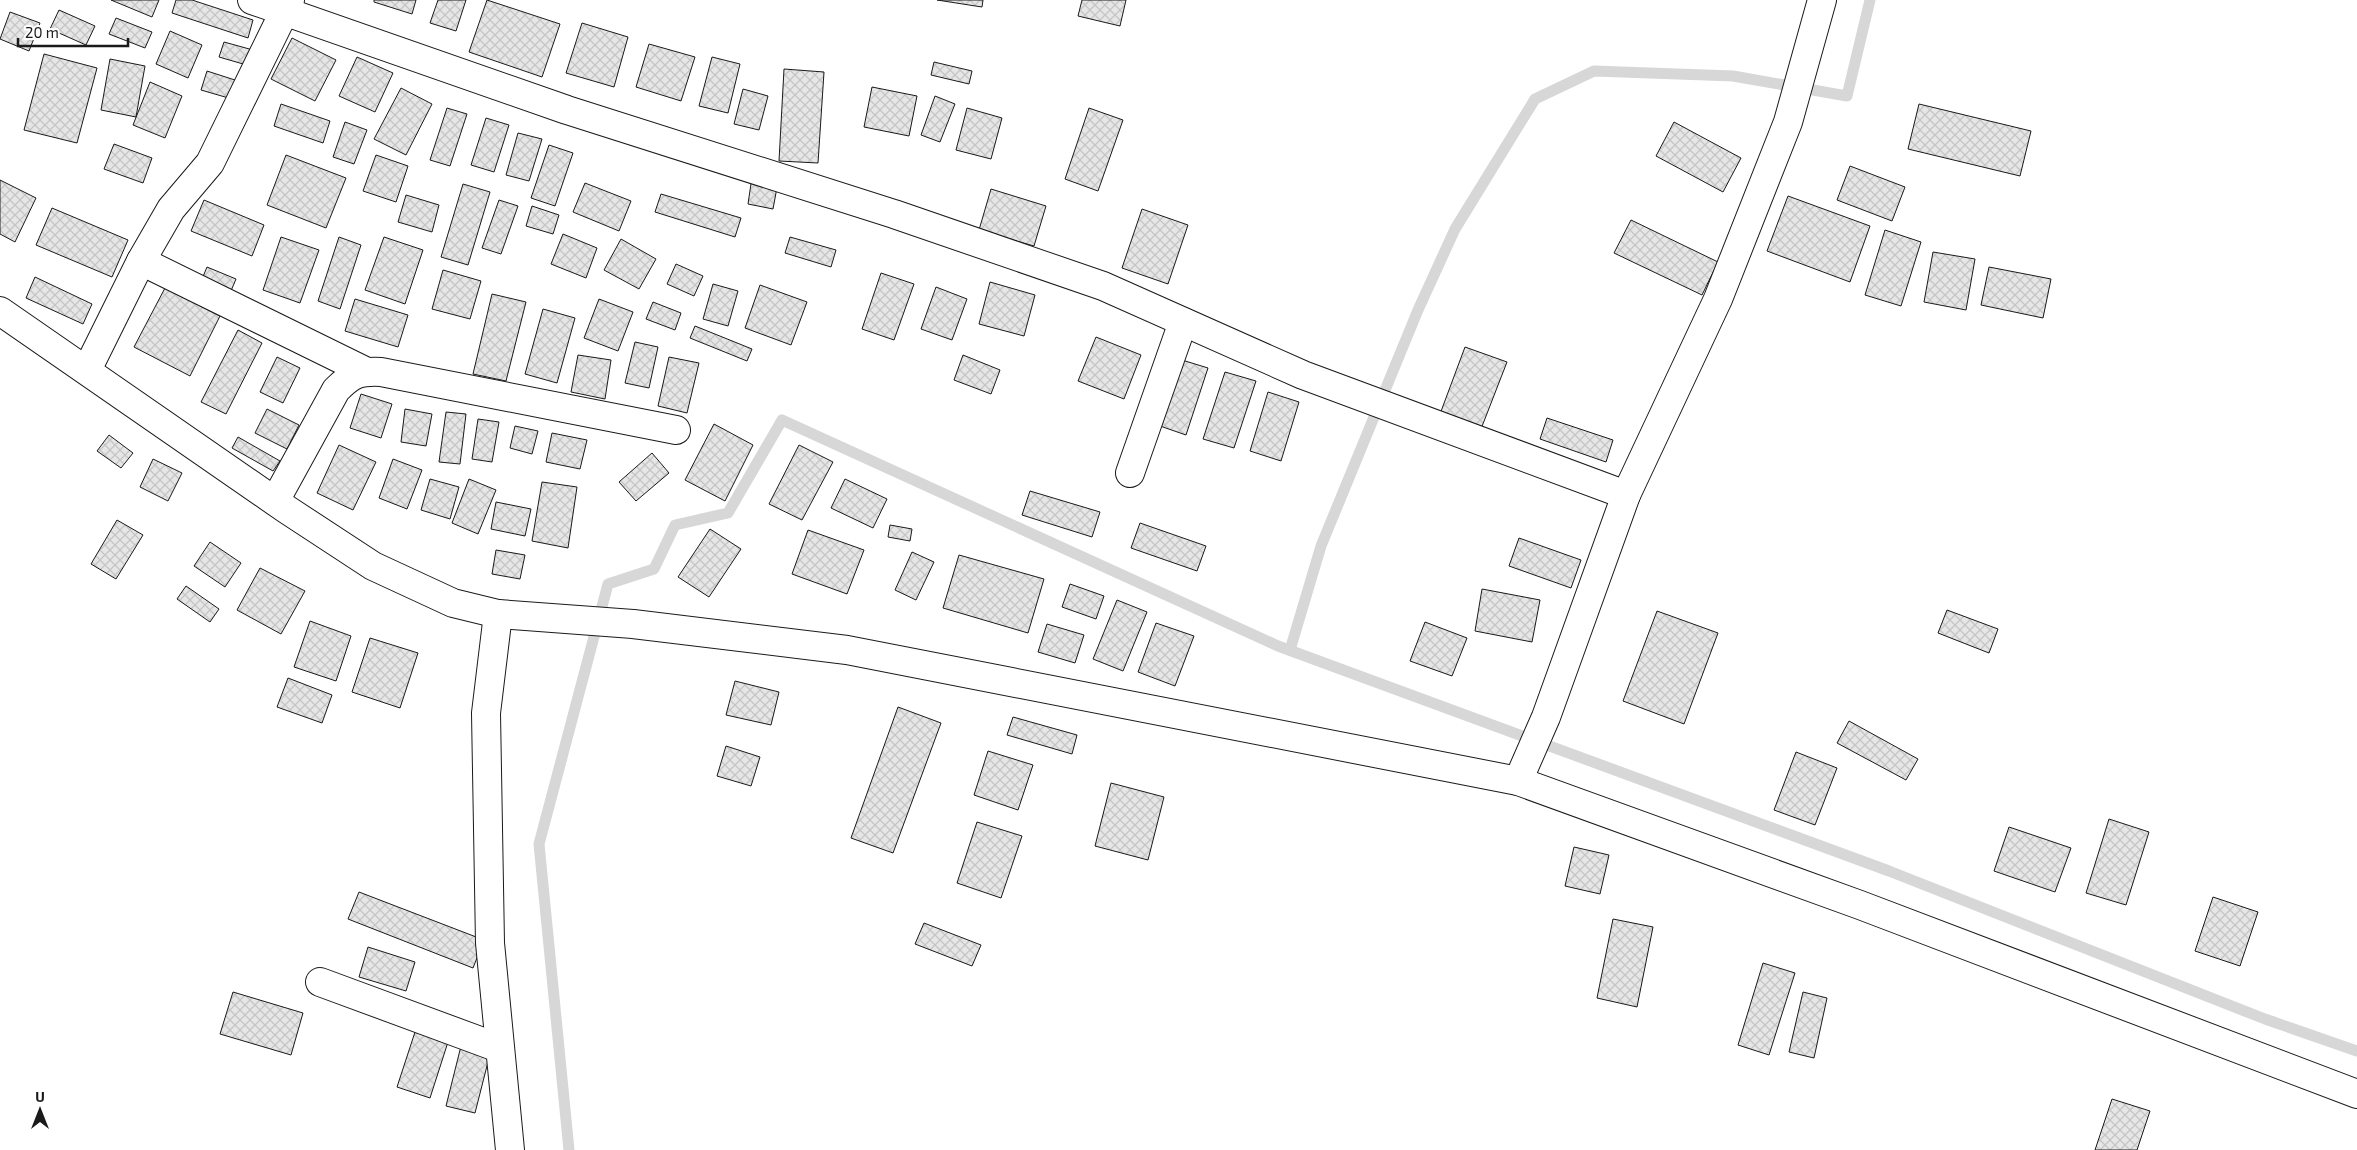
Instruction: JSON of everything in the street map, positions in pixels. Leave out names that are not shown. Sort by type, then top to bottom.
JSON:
[{"type":"street","points":[[252,0],[287,6],[567,110],[894,214],[1103,286],[1303,375],[1626,495]]},
{"type":"street","points":[[1518,781],[1546,717],[1626,495],[1718,299],[1778,148],[1788,122],[1822,0]]},
{"type":"street","points":[[87,370],[141,261],[171,209],[210,162],[287,6]]},
{"type":"street","points":[[141,261],[367,372],[448,385],[676,430]]},
{"type":"street","points":[[0,311],[275,501],[373,566],[454,603],[498,614],[633,624],[847,650],[1518,781],[1860,905],[2357,1094]]},
{"type":"street","points":[[1130,473],[1183,322]]},
{"type":"street","points":[[275,501],[336,390],[350,375],[367,372]]},
{"type":"street","points":[[498,614],[486,713],[490,944],[510,1150]]},
{"type":"street","points":[[320,982],[499,1048]]},
{"type":"building","points":[[111,0],[159,0],[152,17]]},
{"type":"building","points":[[176,0],[192,0],[253,20],[248,38],[172,13]]},
{"type":"building","points":[[374,0],[416,0],[412,14],[374,2]]},
{"type":"building","points":[[438,0],[466,0],[456,31],[430,23]]},
{"type":"building","points":[[487,0],[560,24],[542,77],[469,52]]},
{"type":"building","points":[[937,0],[983,0],[982,7]]},
{"type":"building","points":[[1082,0],[1126,0],[1120,26],[1078,16]]},
{"type":"building","points":[[59,10],[95,26],[86,45],[50,29]]},
{"type":"building","points":[[10,12],[40,23],[29,51],[0,39]]},
{"type":"building","points":[[116,18],[152,32],[145,48],[109,34]]},
{"type":"building","points":[[582,23],[628,37],[614,87],[566,73]]},
{"type":"building","points":[[170,31],[202,45],[188,78],[156,64]]},
{"type":"building","points":[[292,38],[336,60],[315,101],[271,79]]},
{"type":"building","points":[[224,42],[253,50],[250,66],[219,57]]},
{"type":"building","points":[[649,44],[695,57],[681,101],[636,87]]},
{"type":"building","points":[[44,54],[97,68],[77,143],[24,130]]},
{"type":"building","points":[[357,57],[393,73],[375,112],[339,96]]},
{"type":"building","points":[[712,57],[740,64],[728,113],[699,106]]},
{"type":"building","points":[[110,59],[145,66],[136,117],[101,110]]},
{"type":"building","points":[[934,62],[972,71],[969,84],[931,75]]},
{"type":"building","points":[[784,69],[824,72],[818,163],[779,161]]},
{"type":"building","points":[[207,71],[238,81],[232,99],[201,90]]},
{"type":"building","points":[[150,82],[182,96],[165,138],[133,125]]},
{"type":"building","points":[[872,87],[917,96],[909,136],[864,127]]},
{"type":"building","points":[[401,88],[432,104],[406,155],[374,139]]},
{"type":"building","points":[[743,89],[768,96],[759,130],[734,124]]},
{"type":"building","points":[[935,96],[955,104],[940,142],[921,135]]},
{"type":"building","points":[[281,104],[330,121],[323,143],[274,126]]},
{"type":"building","points":[[1919,104],[2031,131],[2020,176],[1908,149]]},
{"type":"building","points":[[447,108],[467,114],[450,166],[430,160]]},
{"type":"building","points":[[967,108],[1002,118],[991,159],[956,150]]},
{"type":"building","points":[[1089,108],[1123,120],[1098,191],[1065,179]]},
{"type":"building","points":[[486,118],[509,125],[494,172],[471,165]]},
{"type":"building","points":[[345,122],[367,130],[354,164],[333,157]]},
{"type":"building","points":[[1674,122],[1741,158],[1723,192],[1656,156]]},
{"type":"building","points":[[518,133],[542,139],[529,181],[506,175]]},
{"type":"building","points":[[114,144],[152,158],[143,183],[104,169]]},
{"type":"building","points":[[549,145],[573,153],[555,206],[531,198]]},
{"type":"building","points":[[286,155],[346,178],[326,228],[267,205]]},
{"type":"building","points":[[376,155],[408,166],[396,202],[363,191]]},
{"type":"building","points":[[1850,166],[1905,187],[1892,221],[1837,200]]},
{"type":"building","points":[[752,177],[778,182],[773,209],[748,204]]},
{"type":"building","points":[[0,180],[36,198],[15,242],[0,234]]},
{"type":"building","points":[[585,183],[631,201],[619,231],[573,212]]},
{"type":"building","points":[[463,184],[490,192],[468,265],[441,257]]},
{"type":"building","points":[[991,189],[1046,206],[1034,246],[979,230]]},
{"type":"building","points":[[661,194],[741,218],[735,237],[655,212]]},
{"type":"building","points":[[406,195],[439,205],[432,232],[398,222]]},
{"type":"building","points":[[1788,196],[1870,226],[1850,282],[1767,251]]},
{"type":"building","points":[[204,200],[264,225],[252,256],[191,231]]},
{"type":"building","points":[[499,200],[518,206],[501,254],[482,248]]},
{"type":"building","points":[[532,206],[559,215],[553,234],[526,226]]},
{"type":"building","points":[[52,208],[128,240],[112,277],[36,245]]},
{"type":"building","points":[[1142,209],[1188,225],[1168,284],[1122,268]]},
{"type":"building","points":[[1631,220],[1718,262],[1702,295],[1614,253]]},
{"type":"building","points":[[1885,230],[1921,242],[1901,306],[1865,295]]},
{"type":"building","points":[[563,234],[597,248],[586,278],[551,264]]},
{"type":"building","points":[[281,237],[319,250],[300,303],[263,290]]},
{"type":"building","points":[[339,237],[361,245],[340,309],[318,301]]},
{"type":"building","points":[[384,237],[423,250],[405,304],[365,290]]},
{"type":"building","points":[[790,237],[836,250],[831,267],[785,253]]},
{"type":"building","points":[[621,239],[656,259],[639,289],[604,270]]},
{"type":"building","points":[[1933,252],[1975,259],[1966,310],[1924,302]]},
{"type":"building","points":[[676,264],[703,276],[694,296],[667,284]]},
{"type":"building","points":[[207,267],[236,279],[228,298],[199,286]]},
{"type":"building","points":[[1989,267],[2051,279],[2043,318],[1981,305]]},
{"type":"building","points":[[443,270],[481,281],[470,319],[432,309]]},
{"type":"building","points":[[881,273],[914,284],[894,340],[862,329]]},
{"type":"building","points":[[35,277],[92,304],[83,324],[26,298]]},
{"type":"building","points":[[990,282],[1035,295],[1024,336],[979,324]]},
{"type":"building","points":[[713,284],[738,291],[728,326],[703,319]]},
{"type":"building","points":[[760,285],[807,302],[791,345],[745,328]]},
{"type":"building","points":[[936,287],[967,299],[952,340],[921,329]]},
{"type":"building","points":[[165,288],[220,316],[190,376],[134,347]]},
{"type":"building","points":[[492,294],[526,302],[506,381],[473,374]]},
{"type":"building","points":[[355,299],[408,315],[398,347],[345,331]]},
{"type":"building","points":[[599,299],[633,312],[618,351],[584,338]]},
{"type":"building","points":[[653,302],[681,313],[675,330],[646,319]]},
{"type":"building","points":[[543,309],[575,318],[557,383],[525,374]]},
{"type":"building","points":[[695,326],[752,349],[747,361],[690,338]]},
{"type":"building","points":[[238,330],[262,343],[226,414],[201,402]]},
{"type":"building","points":[[1096,337],[1141,355],[1124,399],[1078,381]]},
{"type":"building","points":[[635,342],[658,347],[649,388],[625,383]]},
{"type":"building","points":[[1465,347],[1507,362],[1481,429],[1440,414]]},
{"type":"building","points":[[578,355],[611,360],[605,399],[571,392]]},
{"type":"building","points":[[963,355],[1000,370],[991,394],[954,380]]},
{"type":"building","points":[[277,357],[300,368],[283,403],[260,392]]},
{"type":"building","points":[[669,357],[699,363],[687,413],[658,406]]},
{"type":"building","points":[[1182,360],[1208,368],[1186,435],[1160,426]]},
{"type":"building","points":[[1225,372],[1256,381],[1234,448],[1203,439]]},
{"type":"building","points":[[1268,392],[1299,402],[1281,461],[1250,451]]},
{"type":"building","points":[[361,394],[392,404],[381,438],[350,428]]},
{"type":"building","points":[[267,409],[299,425],[287,449],[255,433]]},
{"type":"building","points":[[405,409],[432,414],[426,446],[401,442]]},
{"type":"building","points":[[446,412],[466,414],[460,464],[439,462]]},
{"type":"building","points":[[1547,418],[1613,440],[1606,462],[1540,439]]},
{"type":"building","points":[[478,419],[499,422],[492,462],[472,459]]},
{"type":"building","points":[[714,424],[753,445],[725,501],[685,480]]},
{"type":"building","points":[[515,426],[538,431],[532,454],[510,448]]},
{"type":"building","points":[[552,433],[587,440],[580,469],[546,462]]},
{"type":"building","points":[[109,435],[133,453],[121,468],[97,451]]},
{"type":"building","points":[[238,437],[280,461],[273,471],[232,448]]},
{"type":"building","points":[[339,445],[376,462],[353,510],[317,493]]},
{"type":"building","points":[[799,445],[833,462],[802,520],[769,504]]},
{"type":"building","points":[[652,453],[669,473],[636,501],[619,482]]},
{"type":"building","points":[[153,459],[182,473],[168,501],[140,487]]},
{"type":"building","points":[[393,459],[422,470],[407,509],[379,498]]},
{"type":"building","points":[[430,479],[459,487],[450,519],[421,510]]},
{"type":"building","points":[[469,479],[496,490],[478,534],[452,523]]},
{"type":"building","points":[[845,479],[887,499],[873,528],[831,508]]},
{"type":"building","points":[[542,482],[577,487],[568,548],[532,541]]},
{"type":"building","points":[[1030,491],[1100,512],[1092,537],[1022,515]]},
{"type":"building","points":[[496,502],[531,509],[525,536],[491,529]]},
{"type":"building","points":[[117,520],[143,535],[116,579],[91,564]]},
{"type":"building","points":[[1140,523],[1206,546],[1197,571],[1131,548]]},
{"type":"building","points":[[890,525],[912,529],[910,541],[888,537]]},
{"type":"building","points":[[710,529],[741,549],[709,597],[678,577]]},
{"type":"building","points":[[808,530],[864,550],[847,594],[792,574]]},
{"type":"building","points":[[1519,538],[1581,560],[1571,588],[1509,566]]},
{"type":"building","points":[[210,542],[241,563],[225,587],[194,566]]},
{"type":"building","points":[[496,550],[525,555],[520,579],[492,574]]},
{"type":"building","points":[[912,552],[934,562],[916,600],[895,590]]},
{"type":"building","points":[[959,555],[1044,579],[1028,633],[943,608]]},
{"type":"building","points":[[260,568],[305,591],[281,634],[237,610]]},
{"type":"building","points":[[1070,584],[1104,596],[1096,619],[1062,607]]},
{"type":"building","points":[[186,586],[219,609],[210,622],[177,599]]},
{"type":"building","points":[[1482,589],[1540,600],[1532,642],[1475,631]]},
{"type":"building","points":[[1117,600],[1147,612],[1123,671],[1093,659]]},
{"type":"building","points":[[1947,610],[1998,629],[1989,653],[1938,633]]},
{"type":"building","points":[[1657,611],[1718,633],[1684,724],[1623,701]]},
{"type":"building","points":[[310,621],[351,636],[336,681],[294,667]]},
{"type":"building","points":[[1425,622],[1467,638],[1452,676],[1410,661]]},
{"type":"building","points":[[1156,623],[1194,636],[1175,686],[1138,672]]},
{"type":"building","points":[[1047,624],[1084,635],[1075,663],[1038,652]]},
{"type":"building","points":[[370,638],[418,653],[400,708],[352,692]]},
{"type":"building","points":[[288,678],[332,695],[322,723],[277,707]]},
{"type":"building","points":[[735,681],[779,692],[771,725],[726,715]]},
{"type":"building","points":[[898,707],[941,723],[893,853],[851,838]]},
{"type":"building","points":[[1013,717],[1077,735],[1072,754],[1007,735]]},
{"type":"building","points":[[1849,721],[1918,759],[1906,780],[1837,743]]},
{"type":"building","points":[[726,746],[760,757],[751,786],[717,776]]},
{"type":"building","points":[[988,751],[1033,765],[1018,810],[974,795]]},
{"type":"building","points":[[1796,752],[1837,768],[1815,825],[1774,810]]},
{"type":"building","points":[[1111,783],[1164,797],[1148,860],[1095,846]]},
{"type":"building","points":[[2109,819],[2149,832],[2126,905],[2086,893]]},
{"type":"building","points":[[977,822],[1022,836],[1001,898],[957,883]]},
{"type":"building","points":[[2009,827],[2071,848],[2055,892],[1994,871]]},
{"type":"building","points":[[1574,847],[1609,855],[1600,894],[1565,886]]},
{"type":"building","points":[[359,892],[484,940],[473,968],[348,919]]},
{"type":"building","points":[[2213,897],[2258,912],[2240,966],[2195,951]]},
{"type":"building","points":[[1613,919],[1653,927],[1637,1007],[1597,998]]},
{"type":"building","points":[[924,923],[981,945],[972,966],[915,944]]},
{"type":"building","points":[[368,947],[415,962],[406,991],[359,977]]},
{"type":"building","points":[[1763,963],[1795,973],[1769,1055],[1738,1045]]},
{"type":"building","points":[[233,992],[303,1013],[291,1055],[220,1034]]},
{"type":"building","points":[[1803,992],[1827,998],[1814,1058],[1789,1052]]},
{"type":"building","points":[[415,1032],[448,1042],[430,1098],[397,1087]]},
{"type":"building","points":[[461,1046],[490,1054],[475,1113],[446,1106]]},
{"type":"building","points":[[2112,1099],[2150,1111],[2137,1150],[2095,1150]]},
{"type":"waterway","points":[[1290,650],[1321,546],[1418,310],[1455,229],[1535,99],[1594,71],[1733,76],[1847,96],[1870,0]]},
{"type":"waterway","points":[[569,1150],[539,844],[608,584],[654,569],[675,525],[728,513],[782,420],[1278,646],[1889,871],[2265,1019],[2357,1051]]}]
